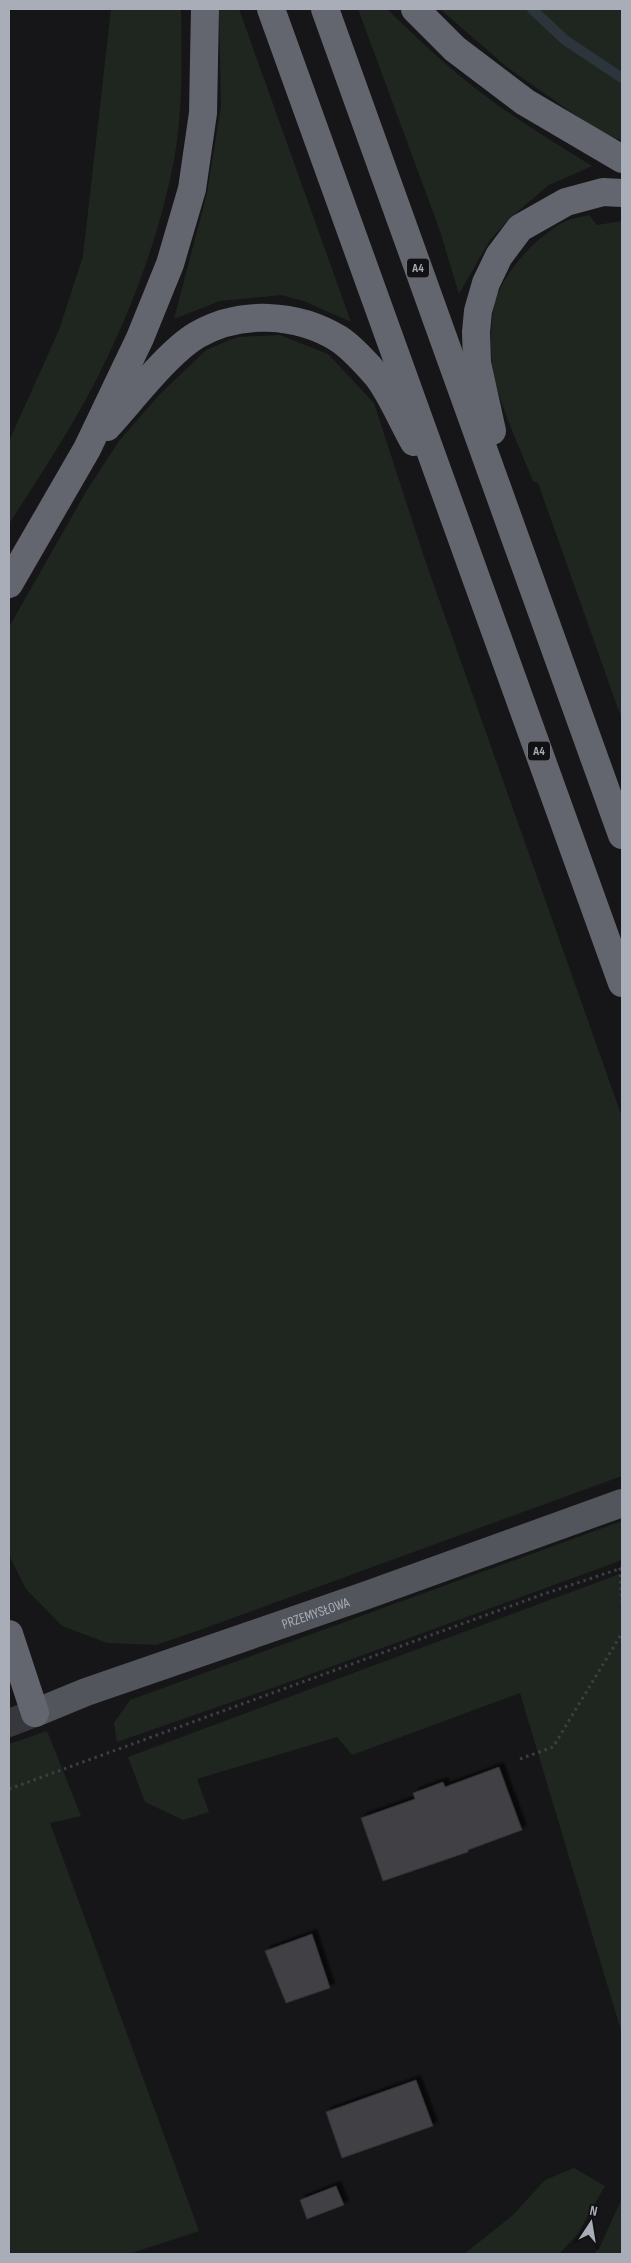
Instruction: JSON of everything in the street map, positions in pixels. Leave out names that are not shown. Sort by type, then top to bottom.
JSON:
[{"type":"highway","points":[[9,584],[87,449],[140,338],[167,272],[192,189],[202,113],[205,9]]},
{"type":"highway","name":"A4","points":[[272,9],[622,983]]},
{"type":"highway","name":"A4","points":[[325,9],[622,835]]},
{"type":"highway","points":[[415,9],[455,49],[525,102],[622,159]]},
{"type":"highway","points":[[512,528],[478,363],[476,332],[478,311],[486,283],[499,256],[520,228],[566,202],[603,192],[622,193]]},
{"type":"highway","points":[[87,449],[172,357],[197,336],[228,322],[251,318],[276,318],[305,323],[340,339],[378,377],[455,518]]},
{"type":"highway","points":[[9,1634],[35,1713]]},
{"type":"main road","name":"PRZEMYSŁOWA","points":[[35,1713],[86,1692],[367,1595],[622,1503]]},
{"type":"street","name":"PRZEMYSŁOWA","points":[[9,1723],[35,1713]]},
{"type":"path","points":[[9,1789],[532,1598],[621,1568],[622,1604]]},
{"type":"path","points":[[520,1759],[553,1747],[622,1633]]},
{"type":"shaded area","points":[[111,9],[181,9],[182,66],[174,160],[168,190],[151,248],[130,305],[106,361],[52,457],[9,524],[9,441],[59,330],[83,256]]},
{"type":"shaded area","points":[[219,9],[239,9],[351,322],[304,301],[281,295],[220,301],[174,319],[207,193],[221,106]]},
{"type":"shaded area","points":[[358,9],[387,9],[441,60],[489,99],[592,166],[549,185],[510,218],[490,240],[459,294],[440,231]]},
{"type":"shaded area","points":[[440,9],[622,9],[622,141],[598,131],[508,68]]},
{"type":"shaded area","points":[[589,215],[597,225],[622,221],[622,720],[538,483],[533,481],[512,432],[495,381],[491,350],[493,313],[497,295],[516,264],[532,246],[560,224],[574,218]]},
{"type":"shaded area","points":[[280,335],[328,354],[374,403],[424,557],[622,1117],[622,1476],[156,1645],[107,1643],[62,1626],[26,1589],[9,1555],[9,627],[87,490],[119,441],[159,395],[206,350],[237,337]]},
{"type":"shaded area","points":[[622,1521],[622,1560],[292,1681],[117,1742],[114,1723],[130,1700]]},
{"type":"shaded area","points":[[622,1573],[622,2034],[520,1693],[352,1755],[337,1737],[197,1779],[209,1812],[183,1820],[145,1802],[128,1757]]},
{"type":"shaded area","points":[[47,1731],[81,1816],[50,1823],[199,2231],[129,2254],[9,2254],[9,1744]]},
{"type":"shaded area","points":[[574,2168],[605,2186],[577,2235],[559,2254],[464,2254],[513,2215],[545,2180]]},
{"type":"shaded area","points":[[622,2198],[622,2254],[593,2254],[599,2249]]},
{"type":"building","points":[[499,1767],[522,1830],[468,1850],[468,1852],[383,1881],[361,1818],[415,1799],[413,1793],[443,1782],[445,1787]]},
{"type":"building","points":[[312,1934],[330,1988],[286,2003],[265,1951]]},
{"type":"building","points":[[416,2080],[433,2126],[342,2158],[326,2112]]},
{"type":"building","points":[[336,2186],[344,2205],[307,2219],[300,2200]]},
{"type":"waterway","points":[[532,9],[565,40],[622,78]]}]
